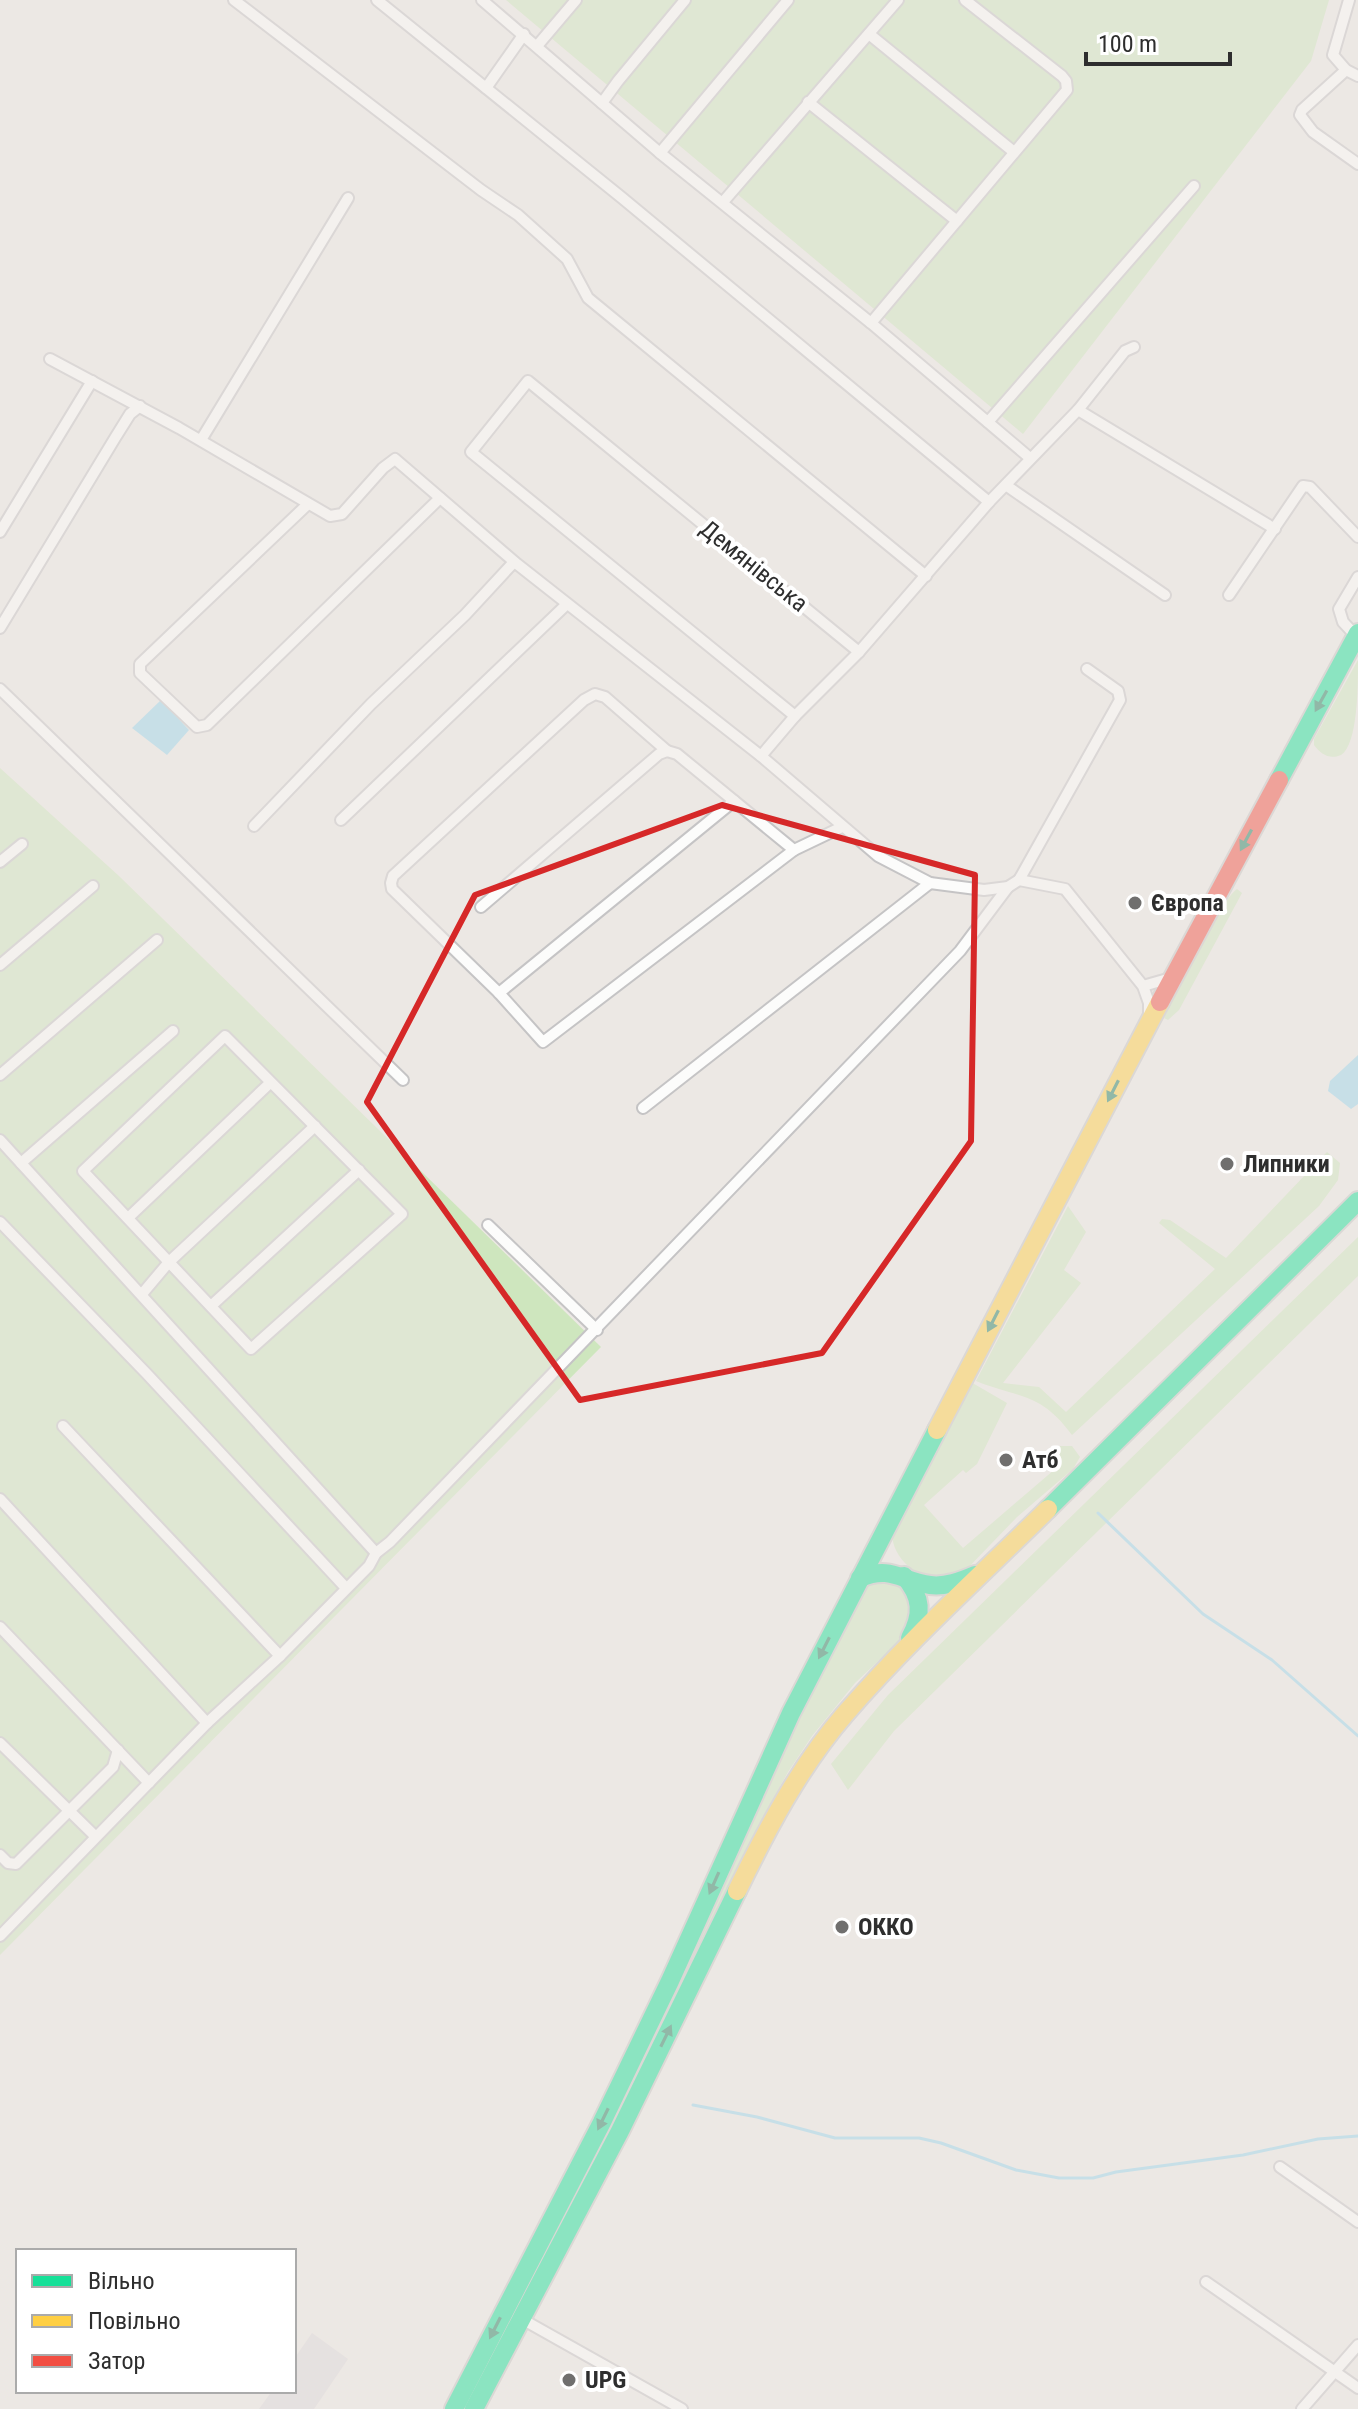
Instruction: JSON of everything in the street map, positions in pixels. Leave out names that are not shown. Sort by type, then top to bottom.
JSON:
[{"type":"highway","points":[[474,2409],[520,2318],[539,2263],[602,2122],[670,1981],[791,1713],[1171,978],[1357,634]]},
{"type":"highway","points":[[454,2409],[620,2131],[766,1832],[790,1791],[844,1715],[1358,1201]]},
{"type":"highway","points":[[860,1578],[884,1570],[924,1583],[943,1585],[986,1571]]},
{"type":"highway","points":[[898,1658],[921,1615],[919,1594],[903,1575]]},
{"type":"street","points":[[234,0],[481,190],[518,215],[567,259],[588,298],[926,576]]},
{"type":"street","points":[[377,0],[989,502]]},
{"type":"street","points":[[537,46],[576,0]]},
{"type":"street","points":[[602,103],[685,0]]},
{"type":"street","points":[[660,153],[788,0]]},
{"type":"street","points":[[723,202],[898,0]]},
{"type":"street","points":[[871,323],[1067,90],[1066,81],[965,0]]},
{"type":"street","points":[[1349,0],[1333,49],[1336,60],[1358,76]]},
{"type":"street","points":[[484,1],[660,153],[871,323],[1030,458]]},
{"type":"street","points":[[486,88],[524,34]]},
{"type":"street","points":[[869,34],[1014,152]]},
{"type":"street","points":[[1346,70],[1300,115],[1313,132],[1358,164]]},
{"type":"street","points":[[808,102],[957,221]]},
{"type":"street","points":[[988,422],[1194,186]]},
{"type":"street","points":[[201,440],[348,198]]},
{"type":"street","points":[[761,756],[795,716],[859,652],[989,502],[1078,410],[1125,351],[1134,347]]},
{"type":"street","points":[[50,359],[201,440],[330,516],[342,514],[395,459],[514,562],[761,756],[878,856],[930,883],[984,890],[1008,887]]},
{"type":"street","points":[[0,532],[92,381]]},
{"type":"street","name":"Демянівська","points":[[795,716],[471,452],[528,381],[859,652]]},
{"type":"street","points":[[0,628],[130,414],[140,406]]},
{"type":"street","points":[[1078,410],[1275,529]]},
{"type":"street","points":[[1229,595],[1303,486],[1307,485],[1358,537]]},
{"type":"street","points":[[1007,486],[1165,595]]},
{"type":"street","points":[[308,504],[140,664],[140,673],[197,727],[207,725],[440,498]]},
{"type":"street","points":[[254,826],[514,562]]},
{"type":"street","points":[[1357,634],[1343,622],[1339,609],[1358,577]]},
{"type":"street","points":[[341,820],[567,604]]},
{"type":"street","points":[[0,1936],[207,1723],[280,1656],[369,1566],[376,1553],[597,1330],[960,951],[1008,887],[1019,880],[1120,700],[1118,691],[1087,669]]},
{"type":"street","points":[[0,689],[403,1080]]},
{"type":"street","points":[[794,850],[677,754],[667,751],[605,697],[595,694],[584,700],[393,876],[391,883],[392,889],[499,993],[543,1042],[794,850],[842,827]]},
{"type":"street","points":[[481,907],[659,754],[667,751]]},
{"type":"street","points":[[499,993],[734,801]]},
{"type":"street","points":[[0,862],[22,844]]},
{"type":"street","points":[[1019,880],[1065,889],[1143,986],[1149,1003],[1149,1022]]},
{"type":"street","points":[[643,1108],[930,883]]},
{"type":"street","points":[[0,965],[93,886]]},
{"type":"street","points":[[0,1075],[157,940]]},
{"type":"street","points":[[1143,986],[1171,978]]},
{"type":"street","points":[[21,1163],[173,1031]]},
{"type":"street","points":[[225,1036],[315,1126],[402,1214],[251,1349],[83,1171],[225,1036]]},
{"type":"street","points":[[128,1218],[270,1083]]},
{"type":"street","points":[[142,1294],[169,1262],[315,1126]]},
{"type":"street","points":[[0,1140],[376,1553]]},
{"type":"street","points":[[211,1306],[359,1170]]},
{"type":"street","points":[[0,1222],[147,1374],[346,1588]]},
{"type":"street","points":[[488,1225],[597,1330]]},
{"type":"street","points":[[63,1426],[280,1656]]},
{"type":"street","points":[[0,1499],[207,1723]]},
{"type":"street","points":[[0,1627],[149,1783]]},
{"type":"street","points":[[0,1743],[95,1836]]},
{"type":"street","points":[[0,1855],[8,1863],[16,1864],[113,1767],[118,1750]]},
{"type":"street","points":[[1280,2167],[1358,2222]]},
{"type":"street","points":[[1206,2282],[1358,2388]]},
{"type":"street","points":[[520,2318],[682,2409]]},
{"type":"street","points":[[1302,2409],[1358,2345]]},
{"type":"highlighted area","points":[[722,805],[975,875],[971,1141],[822,1353],[580,1400],[367,1102],[475,895]]},
{"type":"shaded area","points":[[312,2333],[348,2359],[314,2409],[259,2409],[271,2393],[296,2393],[296,2356]]},
{"type":"green space","points":[[506,0],[1329,0],[1311,61],[1023,434]]},
{"type":"green space","points":[[1358,660],[1356,712],[1351,739],[1341,755],[1329,756],[1314,745],[1314,739]]},
{"type":"green space","points":[[0,768],[119,876],[601,1347],[0,1955]]},
{"type":"green space","points":[[1237,889],[1242,893],[1179,1010],[1168,1020],[1164,1018],[1219,911]]},
{"type":"green space","points":[[1327,1152],[1340,1163],[1338,1180],[1319,1206],[1072,1435],[1061,1421],[1039,1404],[976,1381],[1068,1206],[1086,1232],[1064,1270],[1081,1283],[1003,1383],[1039,1387],[1066,1412],[1215,1269],[1159,1223],[1162,1219],[1170,1220],[1226,1258]]},
{"type":"green space","points":[[1358,1237],[1358,1276],[894,1731],[848,1790],[831,1764],[888,1695]]},
{"type":"green space","points":[[969,1381],[1007,1403],[977,1464],[966,1473],[963,1470],[924,1505],[963,1548],[1054,1470],[1048,1463],[1055,1457],[1051,1453],[1060,1446],[1072,1446],[1080,1457],[1073,1469],[1017,1517],[964,1572],[942,1580],[930,1578],[908,1566],[900,1557],[892,1534]]},
{"type":"green space","points":[[880,1579],[900,1581],[917,1603],[908,1633],[855,1683],[812,1736],[788,1772],[757,1828],[659,2032],[467,2409],[460,2409],[864,1589]]},
{"type":"water","points":[[161,700],[189,730],[167,755],[132,728]]},
{"type":"water","points":[[1358,1055],[1358,1104],[1351,1109],[1328,1091],[1330,1081]]},
{"type":"waterway","points":[[1098,1513],[1203,1614],[1272,1660],[1358,1736]]},
{"type":"waterway","points":[[693,2105],[757,2117],[835,2138],[919,2138],[1016,2170],[1059,2178],[1093,2178],[1116,2172],[1243,2155],[1318,2139],[1358,2136]]},
{"type":"traffic: fast","points":[[1279,780],[1358,633]]},
{"type":"traffic: fast","points":[[1048,1509],[1358,1201]]},
{"type":"traffic: fast","points":[[454,2409],[602,2122],[670,1981],[791,1713],[937,1430]]},
{"type":"traffic: fast","points":[[860,1578],[888,1573],[936,1585],[975,1575]]},
{"type":"traffic: fast","points":[[904,1576],[919,1606],[910,1638]]},
{"type":"traffic: fast","points":[[474,2409],[620,2131],[737,1891]]},
{"type":"traffic: slow","points":[[937,1430],[1160,1002]]},
{"type":"traffic: slow","points":[[737,1891],[785,1799],[813,1755],[845,1714],[945,1609],[1048,1509]]},
{"type":"traffic: jam","points":[[1160,1002],[1279,780]]},
{"type":"place","name":"Європа","points":[[1135,903]]},
{"type":"place","name":"Липники","points":[[1227,1164]]},
{"type":"place","name":"Атб","points":[[1006,1460]]},
{"type":"place","name":"ОККО","points":[[842,1927]]},
{"type":"place","name":"UPG","points":[[569,2380]]}]
